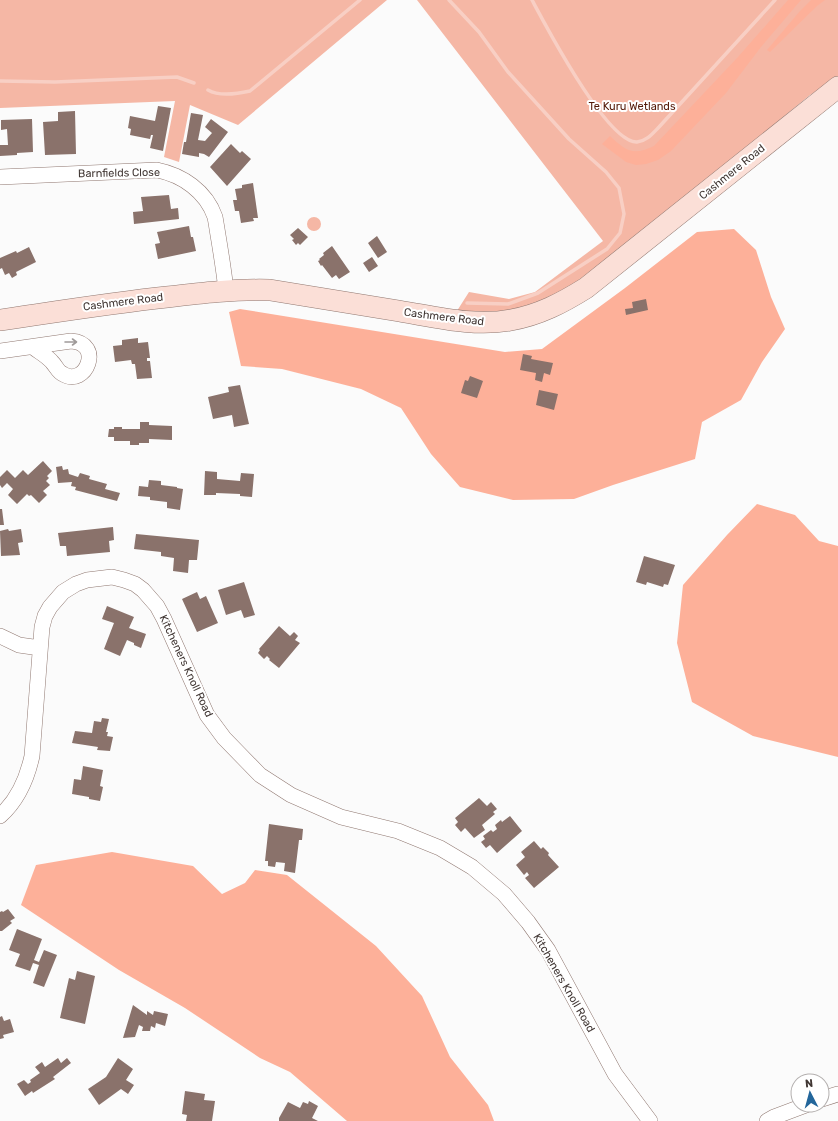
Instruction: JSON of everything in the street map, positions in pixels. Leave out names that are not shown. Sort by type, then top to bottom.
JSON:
[{"type":"street","name":"Cashmere Road","points":[[0,320],[114,303],[226,290],[270,290],[444,319],[475,322],[504,321],[531,316],[551,309],[586,288],[838,87]]},
{"type":"street","name":"Barnfields Close","points":[[0,177],[157,170],[168,172],[181,178],[194,187],[202,196],[215,217],[226,290]]},
{"type":"street","points":[[0,351],[33,347]]},
{"type":"street","name":"Kitcheners Knoll Road","points":[[0,816],[18,795],[29,769],[32,756],[40,648],[42,627],[45,616],[56,599],[76,584],[87,580],[112,578],[135,584],[143,590],[157,606],[207,715],[224,738],[260,775],[291,795],[341,817],[398,831],[440,848],[472,867],[504,894],[528,922],[548,950],[615,1074],[650,1121]]},
{"type":"street","points":[[0,636],[19,644],[40,648]]},
{"type":"street","points":[[767,1121],[790,1111]]},
{"type":"green space","points":[[0,0],[387,0],[238,125],[190,105],[179,162],[164,157],[175,101],[0,108]]},
{"type":"green space","name":"Te Kuru Wetlands","points":[[417,0],[838,0],[838,78],[810,95],[584,282],[530,310],[455,314],[469,292],[509,299],[535,292],[603,241]]},
{"type":"green space","points":[[314,217],[319,219],[321,224],[319,229],[314,231],[309,229],[307,224],[309,219]]},
{"type":"shaded area","points":[[788,0],[801,0],[761,47],[726,93],[671,151],[658,160],[646,164],[636,165],[626,162],[602,144],[610,136],[625,148],[630,150],[641,151],[654,146],[738,57]]},
{"type":"shaded area","points":[[811,0],[825,0],[770,52],[767,50],[800,11]]},
{"type":"shaded area","points":[[734,229],[756,250],[771,297],[785,329],[762,362],[741,400],[702,422],[695,459],[574,499],[513,500],[460,487],[431,454],[401,408],[361,389],[282,369],[241,366],[229,312],[240,309],[505,352],[542,349],[625,288],[697,232]]},
{"type":"shaded area","points":[[757,504],[795,515],[819,541],[838,546],[838,757],[753,736],[692,702],[677,643],[683,585],[727,535]]},
{"type":"shaded area","points":[[112,852],[193,866],[222,894],[245,883],[255,870],[287,875],[376,946],[422,996],[450,1057],[488,1105],[494,1121],[347,1121],[290,1072],[260,1058],[185,1008],[119,970],[21,905],[36,865]]},
{"type":"building","points":[[158,106],[171,108],[163,151],[150,148],[153,135],[151,135],[150,139],[130,135],[131,129],[128,128],[130,116],[155,121]]},
{"type":"building","points":[[75,111],[76,154],[45,155],[43,122],[58,121],[58,112]]},
{"type":"building","points":[[191,113],[203,115],[198,140],[205,141],[212,133],[205,127],[211,119],[228,132],[209,157],[199,153],[199,157],[182,154],[184,142],[186,142]]},
{"type":"building","points":[[32,119],[33,152],[0,156],[0,145],[8,145],[7,129],[1,130],[1,120]]},
{"type":"building","points":[[231,144],[240,153],[242,151],[251,159],[227,186],[210,167]]},
{"type":"building","points":[[253,183],[258,218],[253,218],[254,221],[241,223],[239,211],[235,211],[233,200],[237,200],[235,189],[242,188],[242,185]]},
{"type":"building","points":[[169,195],[171,209],[178,208],[179,219],[134,224],[133,212],[143,211],[141,197]]},
{"type":"building","points":[[189,226],[196,251],[158,259],[155,244],[160,243],[157,232]]},
{"type":"building","points":[[298,228],[308,237],[300,245],[298,243],[296,245],[292,240],[294,239],[290,235]]},
{"type":"building","points":[[377,236],[387,252],[378,258],[368,243]]},
{"type":"building","points":[[332,246],[350,272],[339,279],[336,275],[332,278],[318,261],[324,255],[323,253]]},
{"type":"building","points":[[29,247],[36,262],[16,272],[17,275],[12,278],[9,273],[5,275],[2,268],[0,269],[0,258],[16,251],[17,253]]},
{"type":"building","points":[[372,257],[378,266],[369,272],[363,263]]},
{"type":"building","points":[[646,299],[648,310],[626,315],[625,309],[633,308],[632,302]]},
{"type":"building","points":[[138,338],[138,343],[148,342],[150,358],[147,358],[147,361],[150,361],[152,378],[137,379],[135,364],[132,364],[131,360],[115,362],[113,346],[122,345],[122,340]]},
{"type":"building","points":[[523,354],[532,356],[531,359],[553,363],[550,375],[544,373],[542,382],[535,380],[536,373],[520,370]]},
{"type":"building","points":[[470,376],[483,381],[477,398],[461,393],[465,380],[468,381]]},
{"type":"building","points":[[240,385],[249,424],[234,427],[232,415],[213,419],[208,397],[229,392],[228,387]]},
{"type":"building","points":[[539,390],[558,394],[554,410],[536,405]]},
{"type":"building","points":[[140,422],[149,422],[149,425],[172,426],[172,440],[149,439],[149,443],[130,445],[130,441],[114,441],[114,437],[108,437],[109,429],[114,429],[114,427],[122,427],[122,429],[140,429]]},
{"type":"building","points":[[43,461],[52,471],[47,476],[49,478],[46,481],[50,485],[43,491],[47,495],[39,503],[31,495],[29,496],[27,494],[17,504],[8,495],[13,489],[7,483],[2,488],[0,485],[0,477],[7,470],[15,478],[23,470],[28,475]]},
{"type":"building","points":[[62,466],[63,470],[68,469],[69,474],[78,477],[80,473],[90,476],[89,479],[107,484],[105,489],[120,493],[117,501],[75,490],[76,487],[71,486],[72,482],[58,483],[56,467]]},
{"type":"building","points":[[205,471],[217,472],[217,479],[240,481],[241,473],[254,474],[252,497],[240,496],[240,494],[216,493],[216,495],[204,495]]},
{"type":"building","points":[[149,480],[161,481],[161,485],[183,489],[180,510],[167,508],[167,502],[150,500],[150,497],[138,496],[139,486],[148,487]]},
{"type":"building","points":[[0,509],[2,509],[4,525],[0,525]]},
{"type":"building","points":[[113,527],[114,540],[109,541],[110,552],[67,556],[66,546],[60,546],[58,533]]},
{"type":"building","points":[[8,529],[9,531],[21,529],[23,542],[18,543],[20,555],[1,556],[0,531]]},
{"type":"building","points":[[136,534],[199,540],[197,560],[189,560],[188,573],[173,571],[174,558],[161,556],[161,552],[134,549]]},
{"type":"building","points":[[644,556],[675,565],[668,585],[664,584],[663,587],[647,582],[646,585],[636,582]]},
{"type":"building","points":[[244,582],[255,615],[244,618],[241,610],[226,615],[218,590]]},
{"type":"building","points":[[197,592],[200,599],[206,596],[218,623],[197,632],[182,599]]},
{"type":"building","points":[[107,606],[134,617],[129,628],[146,634],[141,648],[127,640],[120,656],[104,649],[114,623],[102,619]]},
{"type":"building","points":[[279,626],[290,636],[294,632],[298,636],[295,640],[300,643],[279,668],[269,660],[270,659],[267,656],[264,659],[258,653],[260,650],[259,649]]},
{"type":"building","points":[[102,718],[109,719],[106,732],[108,732],[107,736],[113,737],[110,751],[97,750],[98,747],[72,743],[75,731],[92,733],[94,721],[101,722]]},
{"type":"building","points":[[83,766],[103,770],[100,786],[103,787],[100,801],[89,799],[89,797],[72,794],[74,779],[81,780]]},
{"type":"building","points":[[479,798],[487,806],[491,802],[497,809],[493,812],[495,814],[482,825],[485,830],[474,838],[465,828],[461,832],[455,825],[458,822],[455,818]]},
{"type":"building","points":[[510,816],[522,831],[497,853],[490,845],[486,848],[481,842],[485,839],[483,836],[491,830],[493,832],[497,829],[495,825],[501,820],[502,822]]},
{"type":"building","points":[[269,824],[303,829],[302,840],[299,840],[295,873],[284,871],[285,863],[276,862],[275,867],[268,866],[268,861],[265,861]]},
{"type":"building","points":[[534,841],[541,849],[543,847],[549,853],[548,855],[559,867],[534,888],[525,878],[529,875],[527,872],[524,875],[516,865],[525,857],[521,852]]},
{"type":"building","points":[[8,909],[15,918],[10,921],[12,923],[0,931],[0,912]]},
{"type":"building","points":[[17,929],[42,939],[34,960],[39,962],[44,950],[57,955],[44,987],[33,983],[39,965],[33,963],[30,971],[15,966],[20,954],[9,950]]},
{"type":"building","points":[[77,971],[95,976],[85,1024],[60,1018],[69,978],[75,980]]},
{"type":"building","points":[[133,1005],[147,1015],[147,1011],[153,1015],[154,1011],[168,1014],[165,1026],[156,1023],[155,1028],[151,1026],[150,1031],[142,1031],[143,1027],[139,1025],[135,1037],[123,1038]]},
{"type":"building","points":[[2,1016],[4,1021],[10,1019],[14,1032],[3,1035],[4,1038],[0,1039],[0,1017]]},
{"type":"building","points":[[58,1058],[61,1063],[67,1058],[71,1063],[53,1077],[55,1079],[33,1093],[32,1091],[25,1096],[17,1084],[24,1080],[28,1084],[31,1082],[30,1080],[40,1073],[35,1067],[42,1062],[45,1067]]},
{"type":"building","points":[[118,1058],[133,1069],[126,1080],[134,1085],[128,1094],[121,1089],[99,1105],[88,1089],[106,1077]]},
{"type":"building","points":[[185,1091],[205,1094],[204,1100],[215,1101],[212,1121],[186,1121],[187,1115],[182,1114]]},
{"type":"building","points":[[309,1101],[318,1106],[312,1118],[318,1121],[279,1121],[279,1118],[288,1102],[300,1108],[303,1102],[308,1104]]},
{"type":"waterway","points":[[208,90],[218,94],[234,94],[250,91],[360,0]]},
{"type":"waterway","points":[[449,0],[479,32],[508,72],[569,139],[606,172],[619,188],[624,214],[620,233],[607,249],[538,293],[508,304],[467,303]]},
{"type":"waterway","points":[[532,0],[563,57],[594,104],[610,124],[624,137],[637,142],[647,138],[654,132],[775,0]]},
{"type":"waterway","points":[[0,81],[55,82],[177,77],[194,83]]}]
